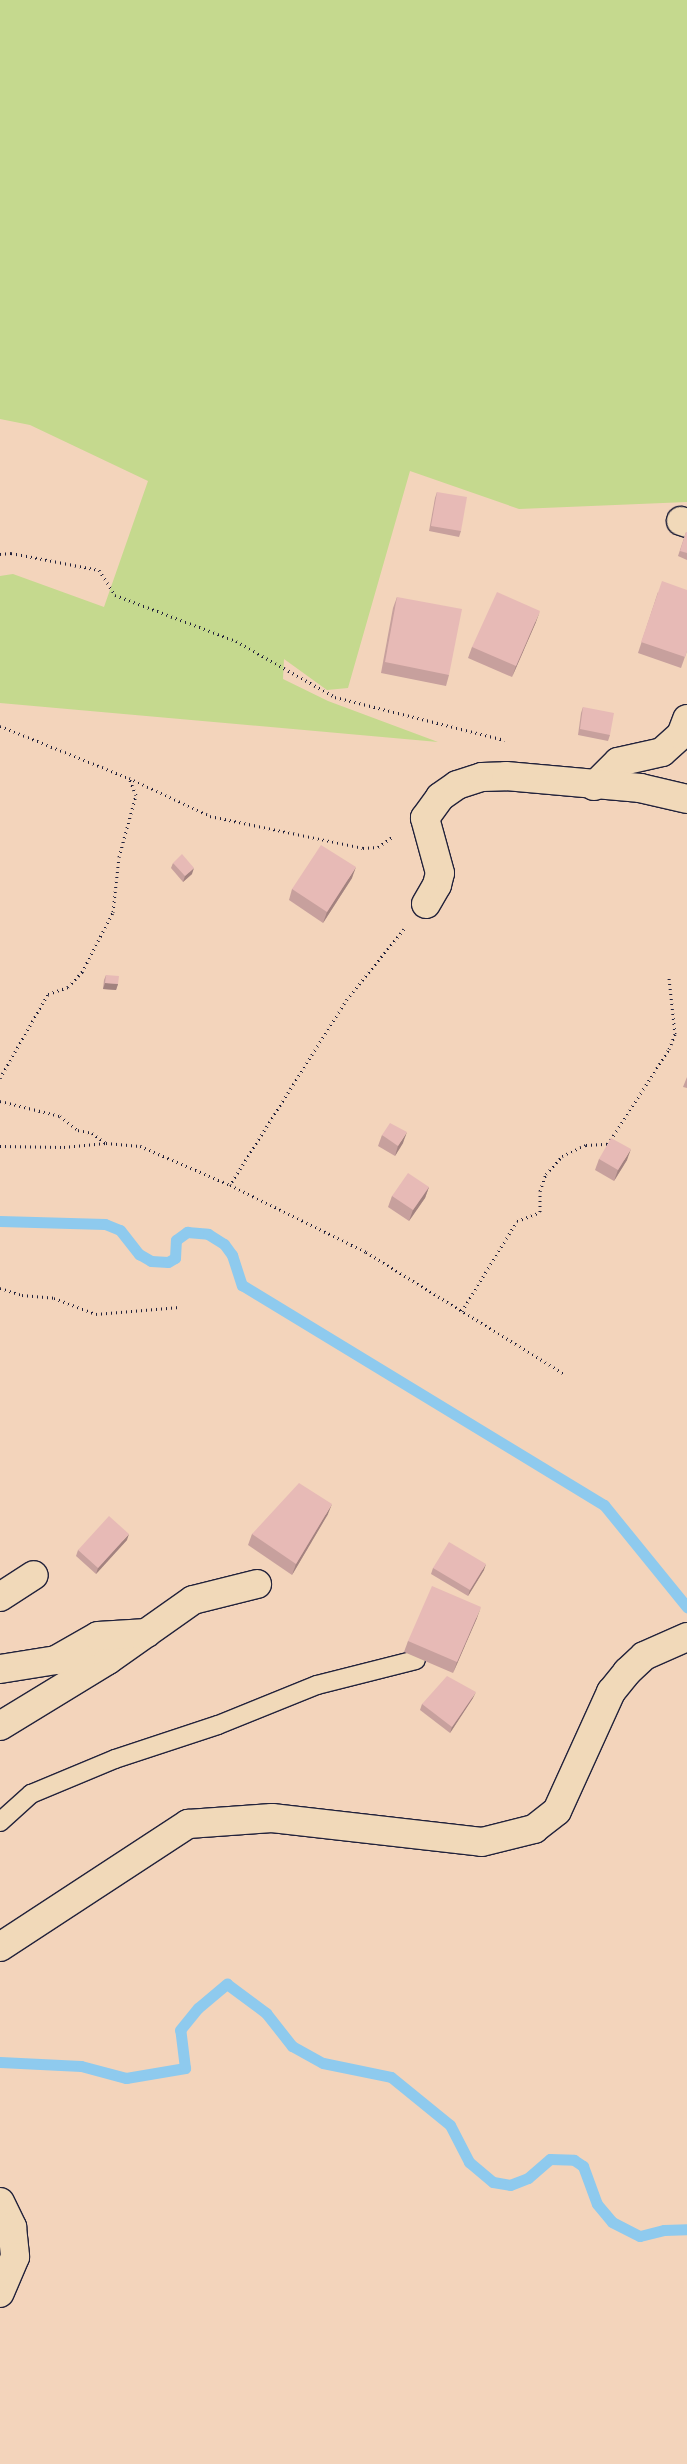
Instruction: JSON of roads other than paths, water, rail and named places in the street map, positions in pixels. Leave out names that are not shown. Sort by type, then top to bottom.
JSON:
[{"type":"street","points":[[594,786],[618,762],[662,752],[681,735],[687,719]]},
{"type":"street","points":[[426,904],[437,885],[440,873],[425,818],[440,797],[457,785],[482,777],[506,776],[594,786],[640,788],[687,800]]},
{"type":"street","points":[[0,1598],[34,1575]]},
{"type":"street","points":[[0,1726],[147,1632],[193,1600],[257,1584]]},
{"type":"street","points":[[0,1669],[56,1660],[98,1636],[147,1632]]},
{"type":"street","points":[[0,1947],[188,1824],[272,1818],[482,1842],[534,1830],[557,1811],[611,1692],[627,1672],[644,1656],[687,1637]]},
{"type":"street","points":[[0,2202],[12,2227],[15,2257],[0,2293]]},
{"type":"lane","points":[[0,1822],[30,1794],[115,1759],[218,1725],[317,1686],[416,1660]]},
{"type":"waterway","points":[[0,1221],[105,1224],[120,1230],[139,1254],[151,1261],[168,1262],[175,1258],[176,1240],[187,1232],[208,1234],[224,1244],[232,1255],[242,1285],[604,1505],[687,1607]]},
{"type":"waterway","points":[[0,2062],[81,2066],[126,2078],[185,2068],[180,2030],[198,2008],[227,1984],[266,2013],[292,2046],[323,2063],[391,2077],[450,2125],[469,2162],[493,2182],[510,2185],[528,2178],[550,2159],[574,2160],[583,2166],[597,2204],[612,2222],[640,2236],[664,2230],[687,2229]]}]
